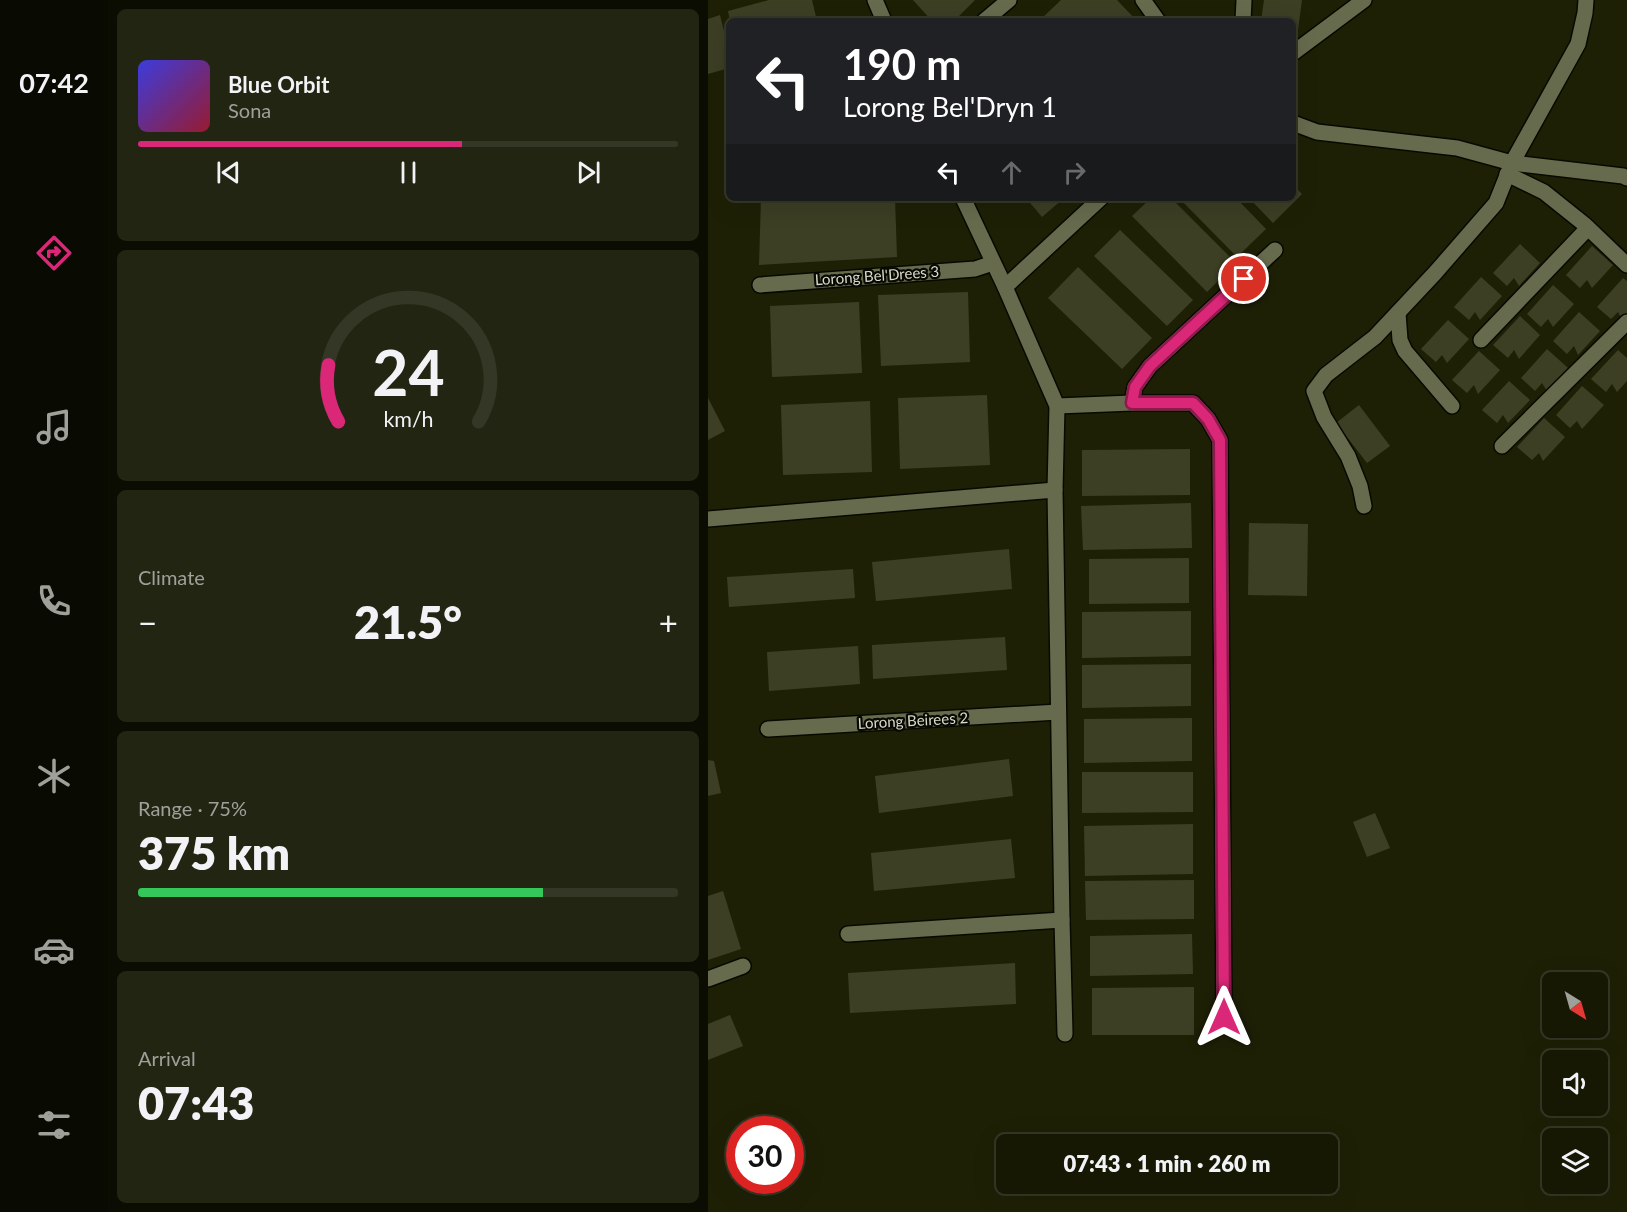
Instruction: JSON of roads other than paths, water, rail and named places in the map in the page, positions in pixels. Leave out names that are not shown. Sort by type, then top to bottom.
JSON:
[{"type":"street","points":[[874,0],[883,18]]},
{"type":"street","points":[[988,18],[1009,0]]},
{"type":"street","points":[[1143,0],[1156,18]]},
{"type":"street","points":[[1243,18],[1244,0]]},
{"type":"street","points":[[1296,51],[1364,0]]},
{"type":"street","points":[[1364,506],[1360,486],[1348,456],[1324,417],[1314,391],[1326,375],[1375,338],[1496,203],[1510,169],[1578,44],[1586,0]]},
{"type":"street","points":[[1296,124],[1317,132],[1457,148],[1510,169],[1544,192],[1588,228],[1627,265]]},
{"type":"street","points":[[1510,169],[1627,178]]},
{"type":"street","points":[[964,201],[1057,406],[1055,490],[1065,1034]]},
{"type":"street","points":[[1005,287],[1098,201]]},
{"type":"street","points":[[1481,340],[1588,228]]},
{"type":"street","points":[[1132,403],[1135,387],[1150,366],[1275,250]]},
{"type":"street","name":"Lorong Bel'Drees 3","points":[[760,285],[975,269],[993,263]]},
{"type":"street","points":[[1398,313],[1400,340],[1405,351],[1452,406]]},
{"type":"street","points":[[1502,446],[1627,322]]},
{"type":"street","points":[[1057,406],[1193,403],[1208,419],[1220,440],[1224,1017]]},
{"type":"street","points":[[708,519],[1055,490]]},
{"type":"street","name":"Lorong Beirees 2","points":[[768,729],[1058,712]]},
{"type":"street","points":[[848,934],[1062,920]]},
{"type":"street","points":[[708,980],[743,966]]}]
